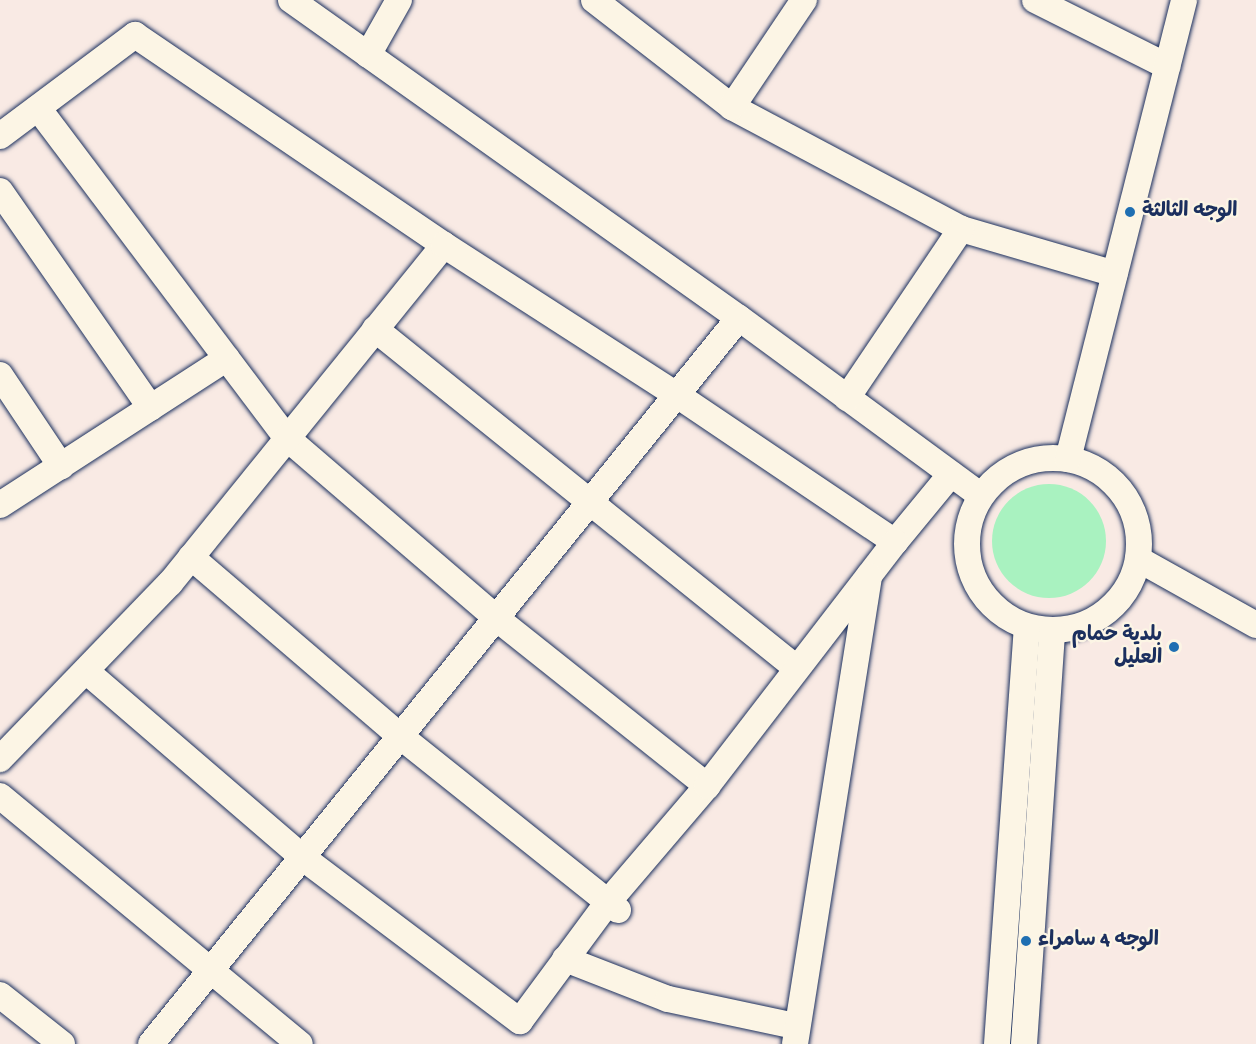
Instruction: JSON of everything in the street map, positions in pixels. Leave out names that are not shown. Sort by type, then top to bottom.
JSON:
[{"type":"street","points":[[291,0],[739,318],[981,496]]},
{"type":"street","points":[[368,55],[399,0]]},
{"type":"street","points":[[594,0],[732,107],[961,229],[1115,274]]},
{"type":"street","points":[[732,107],[804,0]]},
{"type":"street","points":[[1035,0],[1167,66]]},
{"type":"street","points":[[1068,459],[1184,0]]},
{"type":"street","points":[[0,136],[135,35],[444,245],[677,395],[895,542]]},
{"type":"street","points":[[38,108],[287,438],[495,618],[706,786]]},
{"type":"street","points":[[0,191],[151,408]]},
{"type":"street","points":[[847,398],[961,229]]},
{"type":"street","points":[[0,759],[86,671],[191,557],[444,245]]},
{"type":"street","points":[[151,1044],[739,318]]},
{"type":"street","points":[[375,329],[795,667]]},
{"type":"street","points":[[0,505],[227,358]]},
{"type":"street","points":[[0,375],[61,466]]},
{"type":"street","points":[[1042,458],[1068,459],[1093,467],[1115,484],[1131,506],[1136,523],[1138,559],[1131,582],[1117,602],[1098,618],[1076,627],[1039,629],[1006,616],[988,601],[974,581],[967,558],[966,534],[981,496],[997,477],[1018,465],[1042,458]]},
{"type":"street","points":[[86,671],[302,857],[520,1021],[565,959],[613,906],[795,667],[951,474]]},
{"type":"street","points":[[191,557],[400,736],[613,906]]},
{"type":"street","points":[[1138,559],[1256,625]]},
{"type":"street","points":[[565,959],[668,999],[795,1035],[870,574]]},
{"type":"street","points":[[997,1044],[1039,629]]},
{"type":"street","points":[[1024,1044],[1039,629]]},
{"type":"street","points":[[0,796],[212,968],[300,1044]]},
{"type":"street","points":[[0,994],[62,1044]]},
{"type":"green space","points":[[1049,484],[1071,489],[1089,501],[1101,519],[1106,541],[1101,563],[1089,581],[1071,593],[1049,598],[1027,593],[1009,581],[997,563],[992,541],[997,519],[1009,501],[1027,489]]},
{"type":"place","name":"الوجه الثالثة","points":[[1130,212]]},
{"type":"place","name":"بلدية حمام العليل","points":[[1174,647]]},
{"type":"place","name":"الوجه 4 سامراء","points":[[1026,941]]}]
